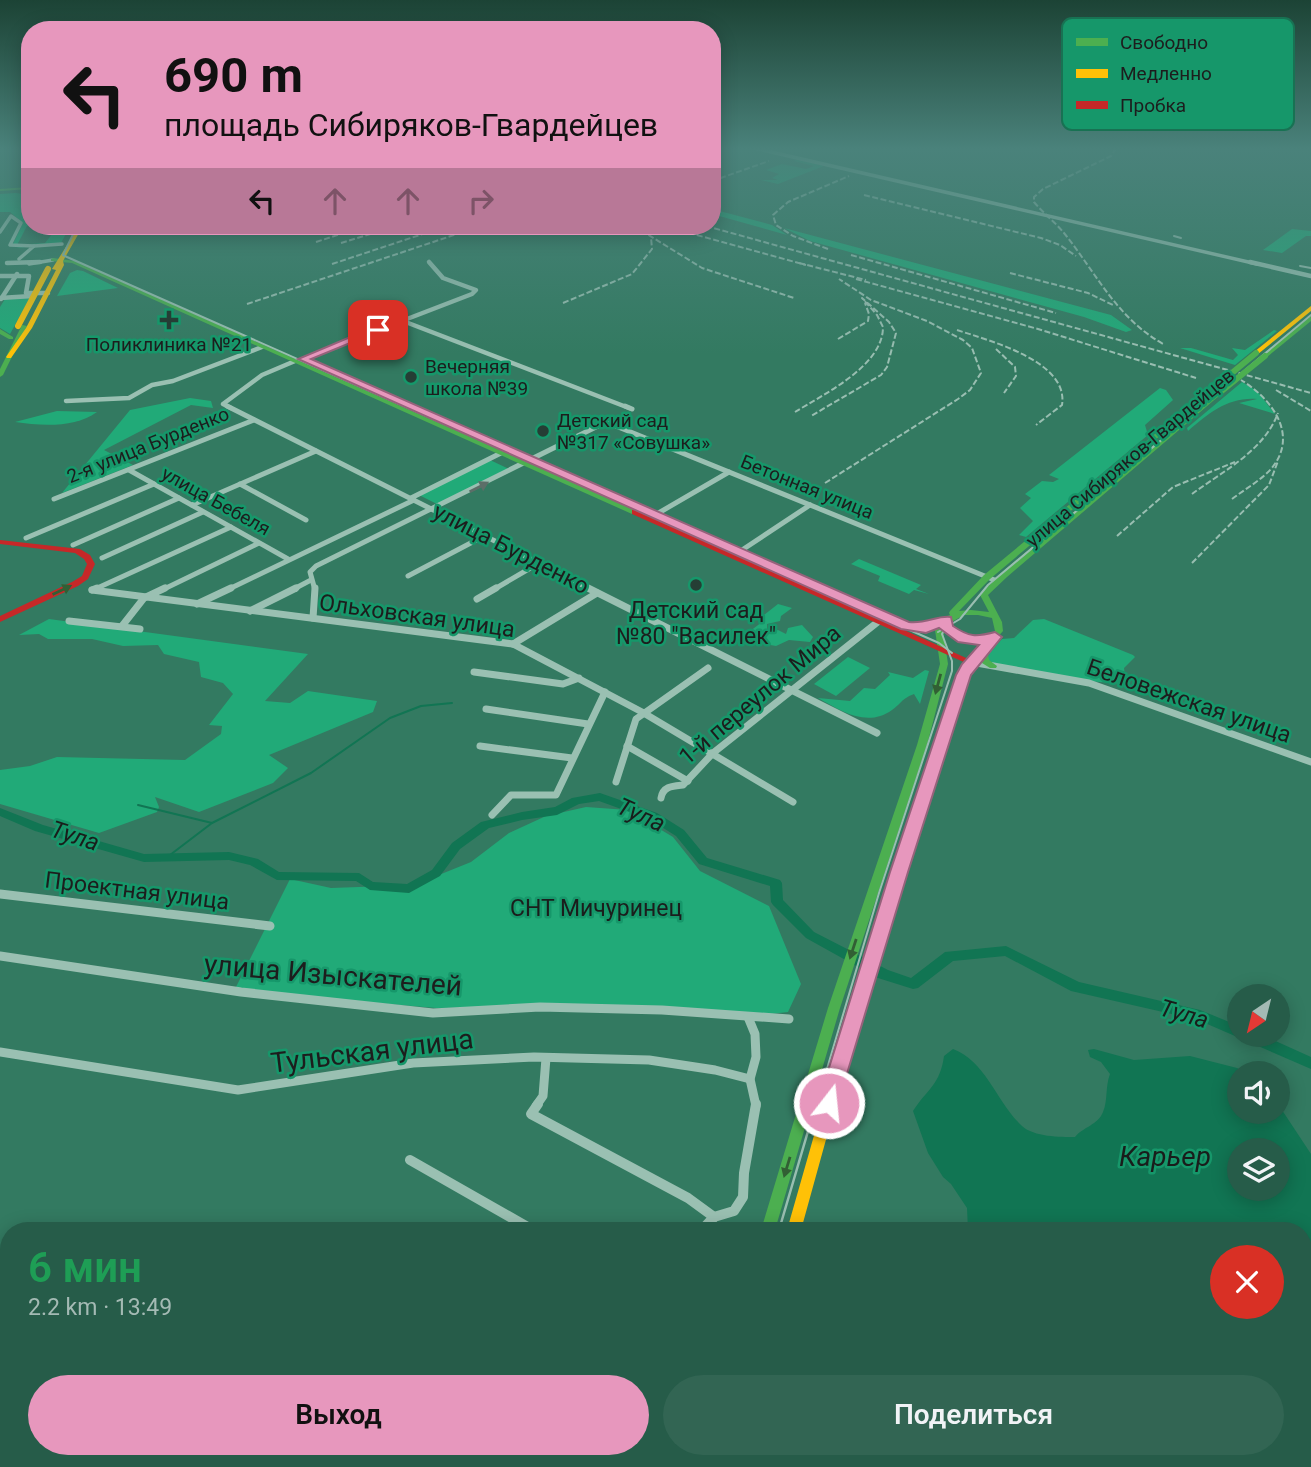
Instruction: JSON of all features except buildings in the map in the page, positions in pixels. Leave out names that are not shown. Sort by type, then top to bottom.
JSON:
[{"type":"main road","points":[[5,358],[23,338],[47,294],[67,235]]},
{"type":"main road","points":[[5,358],[74,235]]},
{"type":"main road","points":[[57,262],[74,257],[136,288]]},
{"type":"main road","points":[[57,262],[73,262],[136,288],[881,619],[926,628],[969,611],[994,617]]},
{"type":"main road","name":"улица Сибиряков-Гвардейцев","points":[[1261,355],[1311,308]]},
{"type":"main road","name":"улица Сибиряков-Гвардейцев","points":[[949,617],[1214,393],[1311,318]]},
{"type":"main road","points":[[0,375],[12,338],[21,326]]},
{"type":"main road","points":[[0,331],[12,338]]},
{"type":"main road","points":[[299,360],[501,453],[655,514],[971,662]]},
{"type":"main road","points":[[0,542],[77,551],[87,556],[91,564],[85,577],[75,584],[0,620]]},
{"type":"main road","points":[[796,1222],[855,1013],[938,748],[963,675],[971,662],[985,651],[999,626],[984,595],[992,579]]},
{"type":"main road","points":[[949,617],[946,628],[963,639],[975,641],[995,637]]},
{"type":"main road","points":[[770,1222],[834,1007],[922,745],[944,664],[939,630],[949,617]]},
{"type":"main road","points":[[985,651],[985,661],[993,666]]},
{"type":"street","points":[[1052,216],[1311,276]]},
{"type":"street","points":[[0,232],[10,217]]},
{"type":"street","points":[[0,218],[10,217],[21,223]]},
{"type":"street","points":[[4,224],[21,223]]},
{"type":"street","points":[[21,223],[10,245],[62,244]]},
{"type":"street","points":[[7,263],[19,259],[34,246]]},
{"type":"street","points":[[19,259],[27,262]]},
{"type":"street","points":[[0,263],[17,265],[27,262],[57,262]]},
{"type":"street","points":[[299,360],[477,290],[443,278],[429,262]]},
{"type":"street","points":[[0,298],[16,276],[17,265]]},
{"type":"street","points":[[0,276],[30,278],[26,293],[47,294]]},
{"type":"street","points":[[0,298],[47,294]]},
{"type":"street","points":[[403,321],[632,409]]},
{"type":"street","points":[[66,401],[129,398],[152,385],[173,381],[265,345]]},
{"type":"street","name":"улица Бурденко","points":[[299,360],[262,375],[223,404],[877,733]]},
{"type":"street","name":"2-я улица Бурденко","points":[[54,499],[254,420]]},
{"type":"street","name":"Бетонная улица","points":[[528,462],[606,422],[992,579]]},
{"type":"street","points":[[192,505],[316,451]]},
{"type":"street","points":[[196,605],[501,453]]},
{"type":"street","points":[[313,618],[315,589],[310,572],[316,566],[528,462]]},
{"type":"street","name":"улица Бебеля","points":[[129,470],[288,559]]},
{"type":"street","points":[[655,514],[729,472]]},
{"type":"street","points":[[26,538],[153,484]]},
{"type":"street","points":[[240,484],[306,520]]},
{"type":"street","points":[[73,545],[179,498]]},
{"type":"street","points":[[739,552],[810,505]]},
{"type":"street","points":[[102,558],[203,512]]},
{"type":"street","name":"Ольховская улица","points":[[231,527],[92,590],[513,644],[642,712],[793,802]]},
{"type":"street","points":[[408,576],[484,536]]},
{"type":"street","points":[[122,626],[144,598],[259,543]]},
{"type":"street","points":[[477,599],[539,563]]},
{"type":"street","points":[[250,611],[311,580]]},
{"type":"street","points":[[513,644],[597,593]]},
{"type":"street","name":"1-й переулок Мира","points":[[661,798],[662,793],[670,786],[683,785],[688,781],[713,753],[881,619]]},
{"type":"street","points":[[69,621],[140,629]]},
{"type":"street","name":"Беловежская улица","points":[[971,662],[1089,683],[1311,762]]},
{"type":"street","points":[[616,782],[636,719],[642,712],[668,698],[708,668]]},
{"type":"street","points":[[474,672],[563,684],[579,678]]},
{"type":"street","points":[[492,815],[511,795],[556,795],[604,692]]},
{"type":"street","points":[[486,709],[588,724]]},
{"type":"street","points":[[480,746],[572,758]]},
{"type":"street","points":[[627,746],[688,781]]},
{"type":"street","name":"Проектная улица","points":[[0,894],[270,926]]},
{"type":"street","name":"улица Изыскателей","points":[[0,956],[241,992],[433,1013],[540,1007],[662,1010],[789,1019]]},
{"type":"street","points":[[709,1222],[714,1217],[734,1211],[743,1197],[744,1173],[756,1103],[750,1079],[756,1057],[755,1034],[748,1017]]},
{"type":"street","name":"Тульская улица","points":[[0,1052],[238,1090],[413,1063],[546,1058],[649,1060],[715,1070],[750,1079]]},
{"type":"street","points":[[546,1058],[543,1096],[531,1114],[688,1198],[714,1217]]},
{"type":"street","points":[[410,1160],[519,1222]]},
{"type":"green space","points":[[721,216],[740,216],[772,225],[787,235]]},
{"type":"green space","points":[[21,227],[22,235],[17,245],[45,243],[51,235],[65,235],[61,243],[16,248],[20,247],[13,244]]},
{"type":"green space","points":[[784,228],[1111,315],[1132,330],[1126,332],[1084,317],[810,241]]},
{"type":"green space","points":[[1292,229],[1311,231],[1311,236],[1306,236],[1282,253],[1263,250]]},
{"type":"green space","points":[[77,270],[118,288],[57,296],[70,273]]},
{"type":"green space","points":[[31,296],[10,334],[0,328],[0,307],[5,299]]},
{"type":"green space","points":[[1274,330],[1277,331],[1235,365],[1180,348],[1191,348],[1233,360],[1238,355],[1232,348],[1245,350]]},
{"type":"green space","points":[[1242,382],[1257,391],[1275,414],[1239,403],[1257,399],[1247,399],[1211,412],[1188,431],[1187,428]]},
{"type":"green space","points":[[1160,388],[1166,390],[1173,400],[1145,425],[1148,435],[1026,537],[1019,535],[1033,521],[1020,508],[1031,498],[1025,494],[1042,481],[1053,482],[1059,479],[1049,475]]},
{"type":"green space","points":[[190,398],[211,401],[213,408],[191,405],[104,450],[133,465],[62,493],[130,410]]},
{"type":"green space","points":[[57,411],[97,412],[69,423],[47,425],[15,422]]},
{"type":"green space","points":[[490,460],[509,469],[437,504],[419,495]]},
{"type":"green space","points":[[859,559],[921,585],[916,589],[929,594],[914,590],[909,594],[878,581],[880,576],[851,564]]},
{"type":"green space","points":[[778,604],[792,608],[781,616],[780,621],[767,624],[767,631],[778,630],[786,634],[788,628],[802,625],[813,637],[810,642],[789,640],[776,646],[744,640],[745,635],[762,622],[760,618]]},
{"type":"green space","points":[[49,619],[308,654],[265,701],[290,703],[308,691],[377,701],[373,712],[269,755],[288,768],[273,783],[199,812],[155,797],[159,807],[157,812],[99,833],[0,804],[0,770],[30,766],[57,757],[185,760],[221,734],[222,726],[209,725],[233,694],[223,683],[201,677],[199,662],[164,654],[158,645],[123,646],[92,639],[48,639],[39,634],[19,635]]},
{"type":"green space","points":[[1044,619],[1133,655],[1135,657],[1124,668],[1126,684],[1087,681],[986,660],[986,656],[1002,639],[1014,638],[1033,620]]},
{"type":"green space","points":[[848,657],[870,668],[836,696],[814,684]]},
{"type":"green space","points":[[925,670],[929,671],[920,704],[914,694],[892,710],[873,718],[854,716],[818,698],[850,701],[864,688],[875,689],[890,675],[888,672],[913,678]]},
{"type":"green space","name":"СНТ Мичуринец","points":[[586,807],[628,810],[673,837],[700,871],[769,906],[801,984],[788,1012],[746,1017],[540,1007],[436,1008],[234,991],[290,879],[331,888],[414,885],[471,862],[509,833],[546,816]]},
{"type":"water","name":"Карьер","points":[[953,1049],[974,1063],[1013,1117],[1027,1130],[1075,1137],[1098,1120],[1106,1103],[1110,1074],[1101,1062],[1090,1057],[1088,1050],[1094,1049],[1134,1060],[1190,1056],[1227,1065],[1227,1124],[1290,1122],[1311,1154],[1311,1222],[968,1222],[967,1208],[928,1153],[913,1111],[940,1074],[944,1056]]},
{"type":"waterway","points":[[212,823],[311,773],[390,718],[421,706],[452,703]]},
{"type":"waterway","name":"Тула","points":[[0,812],[39,828],[144,858],[229,856],[254,862],[277,876],[359,877],[370,886],[409,889],[436,873],[456,846],[485,825],[557,811],[576,801],[600,797],[653,816],[680,833],[703,861],[776,883],[777,902],[810,935],[883,974],[913,984],[950,956],[1006,951],[1076,987],[1200,1015],[1227,1027]]},
{"type":"waterway","points":[[138,805],[212,823]]},
{"type":"waterway","points":[[144,858],[170,855],[212,823]]},
{"type":"waterway","name":"Тула","points":[[1275,1047],[1311,1063]]},
{"type":"tram line","points":[[73,235],[63,255],[67,257],[939,643],[948,650]]},
{"type":"tram line","points":[[1174,236],[1181,238]]},
{"type":"tram line","points":[[1300,266],[1311,268]]},
{"type":"tram line","points":[[946,627],[960,619],[988,585],[1311,315]]},
{"type":"tram line","points":[[938,632],[946,627]]},
{"type":"tram line","points":[[946,627],[942,634],[948,650]]},
{"type":"tram line","points":[[816,1106],[879,893],[952,671],[948,650]]},
{"type":"tram line","points":[[948,650],[952,653]]},
{"type":"tram line","points":[[781,1222],[816,1104]]},
{"type":"railway","points":[[773,216],[776,225],[793,236],[828,249]]},
{"type":"railway","points":[[952,216],[1041,238],[1060,245],[1076,256]]},
{"type":"railway","points":[[1048,216],[1064,233],[1121,309],[1148,334],[1165,345]]},
{"type":"railway","points":[[721,230],[1311,393]]},
{"type":"railway","points":[[316,242],[338,235]]},
{"type":"railway","points":[[341,243],[367,235]]},
{"type":"railway","points":[[332,264],[420,235]]},
{"type":"railway","points":[[247,304],[454,235]]},
{"type":"railway","points":[[649,235],[702,268],[794,298]]},
{"type":"railway","points":[[697,235],[806,265]]},
{"type":"railway","points":[[563,303],[632,274],[652,249],[651,237]]},
{"type":"railway","points":[[851,255],[1056,313]]},
{"type":"railway","points":[[799,263],[866,280]]},
{"type":"railway","points":[[1010,273],[1088,293],[1113,305]]},
{"type":"railway","points":[[825,483],[958,399],[970,390],[981,373],[972,348],[963,340],[927,321],[871,300],[839,279]]},
{"type":"railway","points":[[856,279],[1038,329],[1196,378]]},
{"type":"railway","points":[[795,412],[850,377],[873,354],[883,327],[877,315],[862,298],[889,322],[896,333],[887,367],[881,375],[811,416]]},
{"type":"railway","points":[[838,339],[868,321],[869,314],[865,303]]},
{"type":"railway","points":[[957,330],[1024,355],[1053,376],[1061,390],[1062,405],[1036,425]]},
{"type":"railway","points":[[996,349],[1015,367],[1016,376],[1004,393]]},
{"type":"railway","points":[[1241,380],[1262,397],[1277,416]]},
{"type":"railway","points":[[1276,390],[1311,411]]},
{"type":"railway","points":[[1192,494],[1253,449],[1277,416]]},
{"type":"railway","points":[[1232,499],[1271,469],[1279,456],[1283,443],[1277,416]]},
{"type":"railway","points":[[1192,563],[1269,485],[1278,461]]},
{"type":"railway","points":[[1117,536],[1173,487],[1235,462]]},
{"type":"traffic: fast","points":[[53,260],[73,262],[635,512]]},
{"type":"traffic: fast","points":[[1265,356],[1311,318]]},
{"type":"traffic: fast","points":[[0,375],[24,326]]},
{"type":"traffic: fast","points":[[0,331],[11,338]]},
{"type":"traffic: fast","points":[[1209,392],[1256,353]]},
{"type":"traffic: fast","points":[[1218,394],[1265,356]]},
{"type":"traffic: fast","points":[[953,613],[987,577],[1209,392]]},
{"type":"traffic: fast","points":[[889,905],[938,748],[967,667],[999,631],[998,622],[984,595],[1004,575],[1218,394]]},
{"type":"traffic: fast","points":[[669,521],[906,626],[926,628],[946,620]]},
{"type":"traffic: fast","points":[[770,1222],[834,1008],[922,745],[944,664],[939,630],[950,618],[964,613],[994,616]]},
{"type":"traffic: fast","points":[[946,620],[946,627],[963,638],[981,641],[994,637]]},
{"type":"traffic: fast","points":[[984,651],[985,661],[993,666]]},
{"type":"traffic: slow","points":[[55,269],[76,235]]},
{"type":"traffic: slow","points":[[9,357],[29,328],[61,265],[60,260]]},
{"type":"traffic: slow","points":[[18,326],[48,269]]},
{"type":"traffic: slow","points":[[1256,353],[1311,308]]},
{"type":"traffic: slow","points":[[796,1222],[855,1013],[889,905]]},
{"type":"traffic: jam","points":[[635,512],[971,662]]},
{"type":"traffic: jam","points":[[0,542],[77,551],[87,557],[91,564],[85,577],[75,584],[0,619]]},
{"type":"place","name":"Поликлиника №21","points":[[169,320]]},
{"type":"place","name":"Вечерняя школа №39","points":[[411,377]]},
{"type":"place","name":"Детский сад №317 «Совушка»","points":[[543,431]]},
{"type":"place","name":"Детский сад №80 \"Василек\"","points":[[696,585]]},
{"type":"route","points":[[378,330],[303,359],[906,626],[926,628],[946,620],[946,628],[963,639],[975,641],[995,637],[985,651],[971,662],[963,675],[899,872],[829,1103]]}]
